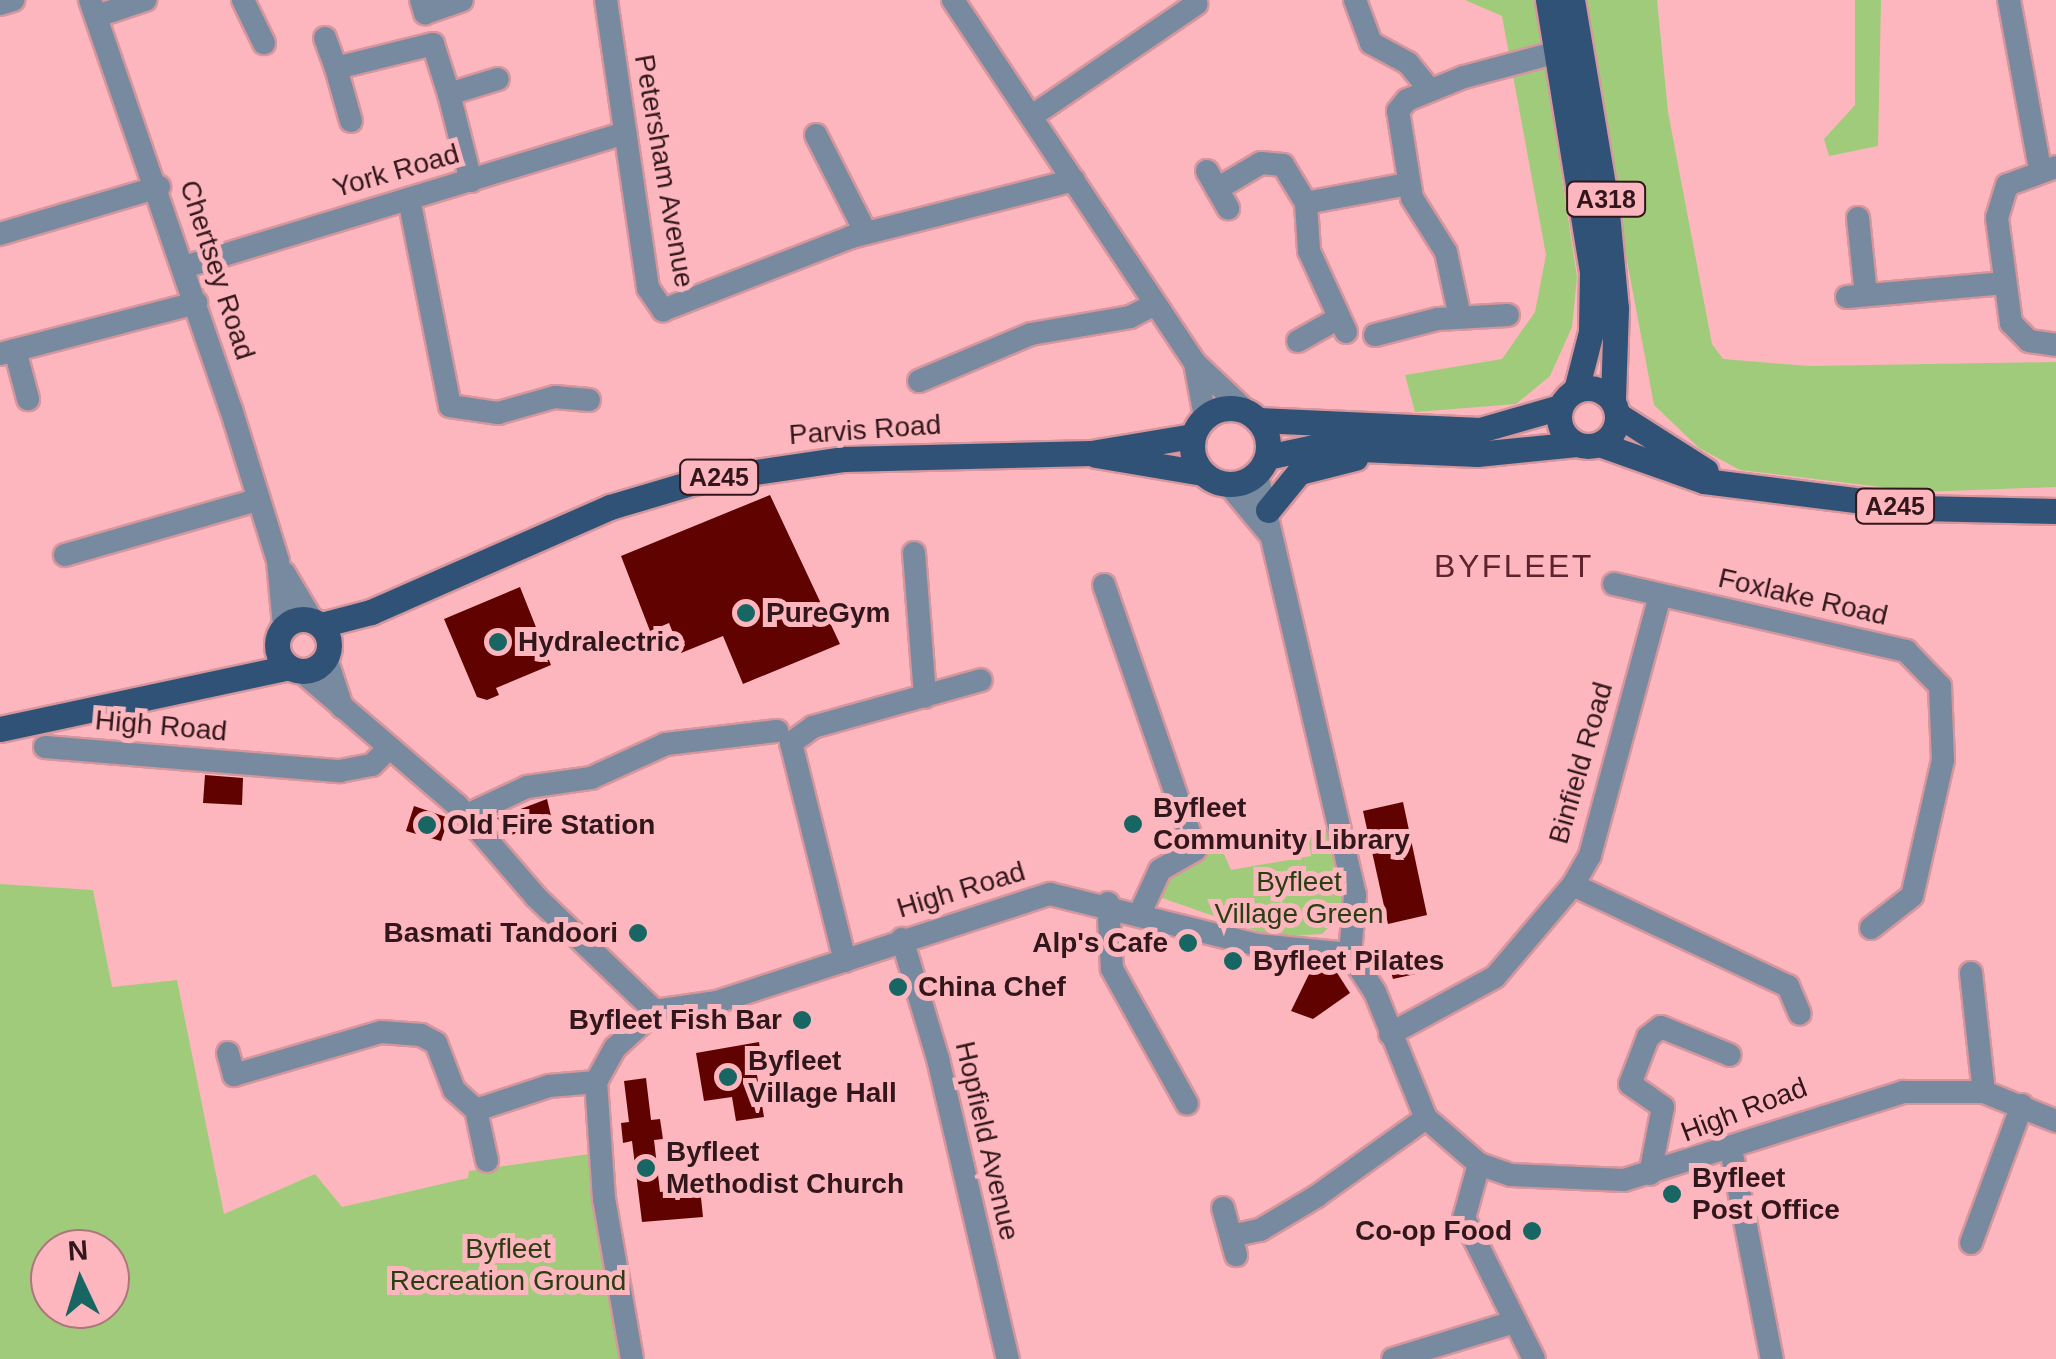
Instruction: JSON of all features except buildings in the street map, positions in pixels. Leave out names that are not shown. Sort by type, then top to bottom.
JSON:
[{"type":"main road","name":"A318","points":[[1548,0],[1592,274],[1591,332],[1568,398]]},
{"type":"main road","name":"A318","points":[[1572,0],[1606,203],[1616,308],[1616,407]]},
{"type":"main road","name":"A245","points":[[1199,427],[1252,416],[1480,430],[1592,387],[1673,456],[1736,484]]},
{"type":"main road","points":[[1568,398],[1560,424],[1588,444],[1616,407]]},
{"type":"main road","points":[[1252,416],[1262,466]]},
{"type":"main road","points":[[1199,427],[1202,473]]},
{"type":"main road","name":"Parvis Road","points":[[1091,454],[1199,427]]},
{"type":"main road","name":"A245","points":[[1202,473],[1229,484],[1262,466],[1314,447],[1380,454],[1588,444],[1670,474],[1736,484],[1919,508],[2056,510]]},
{"type":"main road","name":"Parvis Road","points":[[287,652],[538,535],[701,480],[844,459],[1091,454],[1202,473]]},
{"type":"main road","name":"A245","points":[[1268,510],[1299,472],[1380,454]]},
{"type":"main road","points":[[0,729],[226,678],[322,637]]},
{"type":"street","points":[[0,4],[14,0]]},
{"type":"street","points":[[93,8],[145,0]]},
{"type":"street","points":[[243,0],[264,43]]},
{"type":"street","points":[[462,0],[423,7],[471,180]]},
{"type":"street","name":"Petersham Avenue","points":[[606,0],[648,288],[663,310],[866,233],[1074,180]]},
{"type":"street","points":[[952,0],[1196,363],[1252,416]]},
{"type":"street","points":[[1355,0],[1371,43],[1408,63],[1430,90]]},
{"type":"street","points":[[2009,0],[2048,168],[2020,174],[1999,198],[2004,283],[2017,334],[2056,345]]},
{"type":"street","points":[[1032,116],[1196,4]]},
{"type":"street","name":"Chertsey Road","points":[[93,8],[159,188],[278,561],[322,637]]},
{"type":"street","points":[[326,38],[351,121]]},
{"type":"street","points":[[336,68],[433,44]]},
{"type":"street","points":[[1460,317],[1446,252],[1408,184],[1398,111],[1430,90],[1558,52]]},
{"type":"street","points":[[449,94],[498,79]]},
{"type":"street","name":"York Road","points":[[184,267],[626,133]]},
{"type":"street","points":[[816,135],[866,233]]},
{"type":"street","points":[[1217,189],[1275,160],[1306,202],[1309,251],[1342,325],[1298,341]]},
{"type":"street","points":[[1306,202],[1408,184]]},
{"type":"street","points":[[0,234],[159,188]]},
{"type":"street","points":[[409,199],[450,406],[498,413],[555,397],[590,400]]},
{"type":"street","points":[[1858,218],[1856,296],[2004,283]]},
{"type":"street","points":[[28,400],[7,352],[196,303]]},
{"type":"street","points":[[919,380],[1031,334],[1130,317],[1154,304]]},
{"type":"street","points":[[1376,334],[1460,317],[1508,314]]},
{"type":"street","points":[[1196,363],[1199,427]]},
{"type":"street","points":[[1262,466],[1274,538],[1356,896],[1350,954]]},
{"type":"street","points":[[1229,484],[1274,538]]},
{"type":"street","points":[[65,556],[257,500]]},
{"type":"street","points":[[914,554],[925,697]]},
{"type":"street","name":"Chertsey Road","points":[[278,561],[287,652]]},
{"type":"street","name":"Foxlake Road","points":[[1614,584],[1906,651],[1940,686],[1944,760],[1912,896],[1871,928]]},
{"type":"street","points":[[1104,585],[1194,850],[1160,870],[1140,913]]},
{"type":"street","name":"Binfield Road","points":[[1390,1034],[1495,977],[1573,885],[1590,854],[1660,596]]},
{"type":"street","points":[[322,637],[346,715]]},
{"type":"street","points":[[287,652],[346,715],[467,816],[536,897],[655,1011],[608,1056],[596,1082],[604,1200],[632,1359]]},
{"type":"street","points":[[845,961],[791,743],[813,727],[981,680]]},
{"type":"street","points":[[467,816],[527,787],[591,778],[666,744],[777,730]]},
{"type":"street","name":"High Road","points":[[44,747],[340,771],[372,765],[386,751]]},
{"type":"street","points":[[1573,885],[1788,986],[1800,1014]]},
{"type":"street","name":"High Road","points":[[655,1011],[717,1002],[1050,894],[1108,904],[1257,945],[1350,954],[1426,1118],[1479,1164],[1565,1183],[1650,1174],[1882,1095],[1984,1092],[2056,1122]]},
{"type":"street","points":[[1108,904],[1112,970],[1182,1076],[1186,1104]]},
{"type":"street","name":"Hopfield Avenue","points":[[902,939],[938,1059],[1008,1359]]},
{"type":"street","points":[[1972,973],[1984,1092]]},
{"type":"street","points":[[1650,1174],[1663,1106],[1630,1084],[1648,1037],[1661,1027],[1730,1055]]},
{"type":"street","points":[[228,1053],[234,1075],[381,1032],[421,1035],[436,1043],[454,1090],[476,1110],[487,1161]]},
{"type":"street","points":[[476,1110],[550,1086],[596,1082]]},
{"type":"street","points":[[1971,1243],[2022,1105]]},
{"type":"street","points":[[1223,1208],[1233,1245],[1317,1196],[1426,1118]]},
{"type":"street","points":[[1731,1149],[1772,1359]]},
{"type":"street","points":[[1479,1164],[1464,1218],[1534,1359]]},
{"type":"street","points":[[1393,1359],[1514,1322]]},
{"type":"green space","points":[[1465,0],[1535,0],[1577,277],[1572,327],[1550,376],[1516,404],[1415,412],[1405,375],[1502,359],[1535,312],[1546,255],[1502,16]]},
{"type":"green space","points":[[1578,0],[1657,0],[1668,112],[1712,344],[1723,359],[1809,366],[2056,362],[2056,487],[1921,492],[1740,470],[1699,448],[1654,405]]},
{"type":"green space","points":[[1855,0],[1881,0],[1878,146],[1829,156],[1824,139],[1855,105]]},
{"type":"green space","name":"Byfleet Village Green","points":[[1329,826],[1348,908],[1322,934],[1274,937],[1159,897],[1170,872],[1192,858],[1221,847],[1231,870],[1311,856],[1307,829]]},
{"type":"green space","name":"Byfleet Recreation Ground","points":[[0,884],[93,890],[112,987],[177,980],[224,1214],[315,1174],[342,1207],[468,1178],[469,1171],[589,1154],[624,1359],[0,1359]]},
{"type":"place","name":"PureGym","points":[[746,613]]},
{"type":"place","name":"Hydralectric","points":[[498,642]]},
{"type":"place","name":"Byfleet Community Library","points":[[1133,824]]},
{"type":"place","name":"Old Fire Station","points":[[427,825]]},
{"type":"place","name":"Basmati Tandoori","points":[[638,933]]},
{"type":"place","name":"Alp's Cafe","points":[[1188,943]]},
{"type":"place","name":"Byfleet Pilates","points":[[1233,961]]},
{"type":"place","name":"China Chef","points":[[898,987]]},
{"type":"place","name":"Byfleet Fish Bar","points":[[802,1020]]},
{"type":"place","name":"Byfleet Village Hall","points":[[728,1077]]},
{"type":"place","name":"Byfleet Methodist Church","points":[[646,1168]]},
{"type":"place","name":"Byfleet Post Office","points":[[1672,1194]]},
{"type":"place","name":"Co-op Food","points":[[1532,1231]]},
{"type":"district","name":"BYFLEET","points":[[1514,566]]}]
